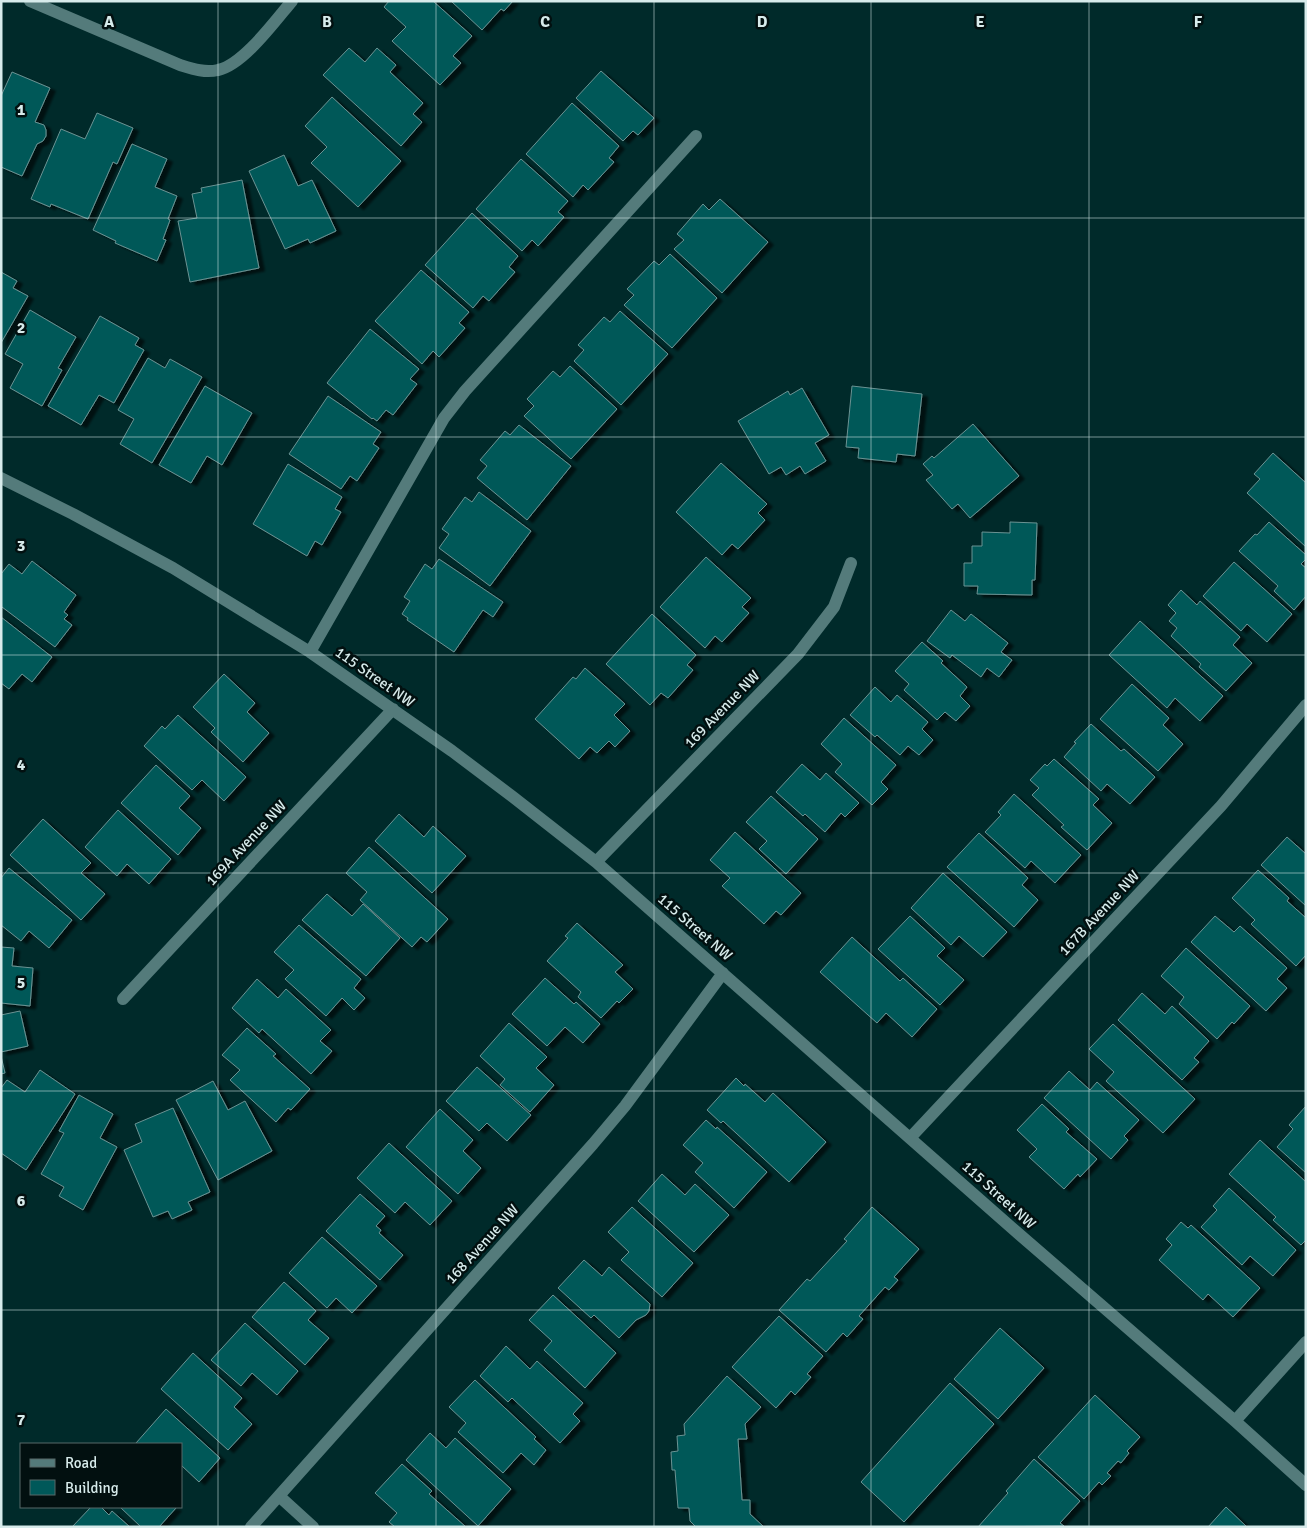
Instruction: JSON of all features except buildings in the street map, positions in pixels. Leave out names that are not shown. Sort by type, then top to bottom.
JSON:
[{"type":"street","points":[[30,1],[180,65],[201,72],[219,70],[237,62],[292,1]]},
{"type":"street","points":[[310,652],[444,418],[465,391],[696,136]]},
{"type":"street","name":"115 Street NW","points":[[1,478],[173,568],[310,652],[393,709],[513,797],[596,862],[1019,1235],[1235,1420],[1306,1485]]},
{"type":"street","name":"169 Avenue NW","points":[[596,862],[798,654],[834,607],[851,564]]},
{"type":"street","name":"167B Avenue NW","points":[[910,1138],[1215,812],[1306,705]]},
{"type":"street","name":"169A Avenue NW","points":[[123,999],[393,709]]},
{"type":"street","name":"168 Avenue NW","points":[[251,1527],[593,1144],[625,1106],[723,973]]},
{"type":"street","points":[[1235,1420],[1306,1342]]},
{"type":"street","points":[[279,1496],[313,1527]]}]
